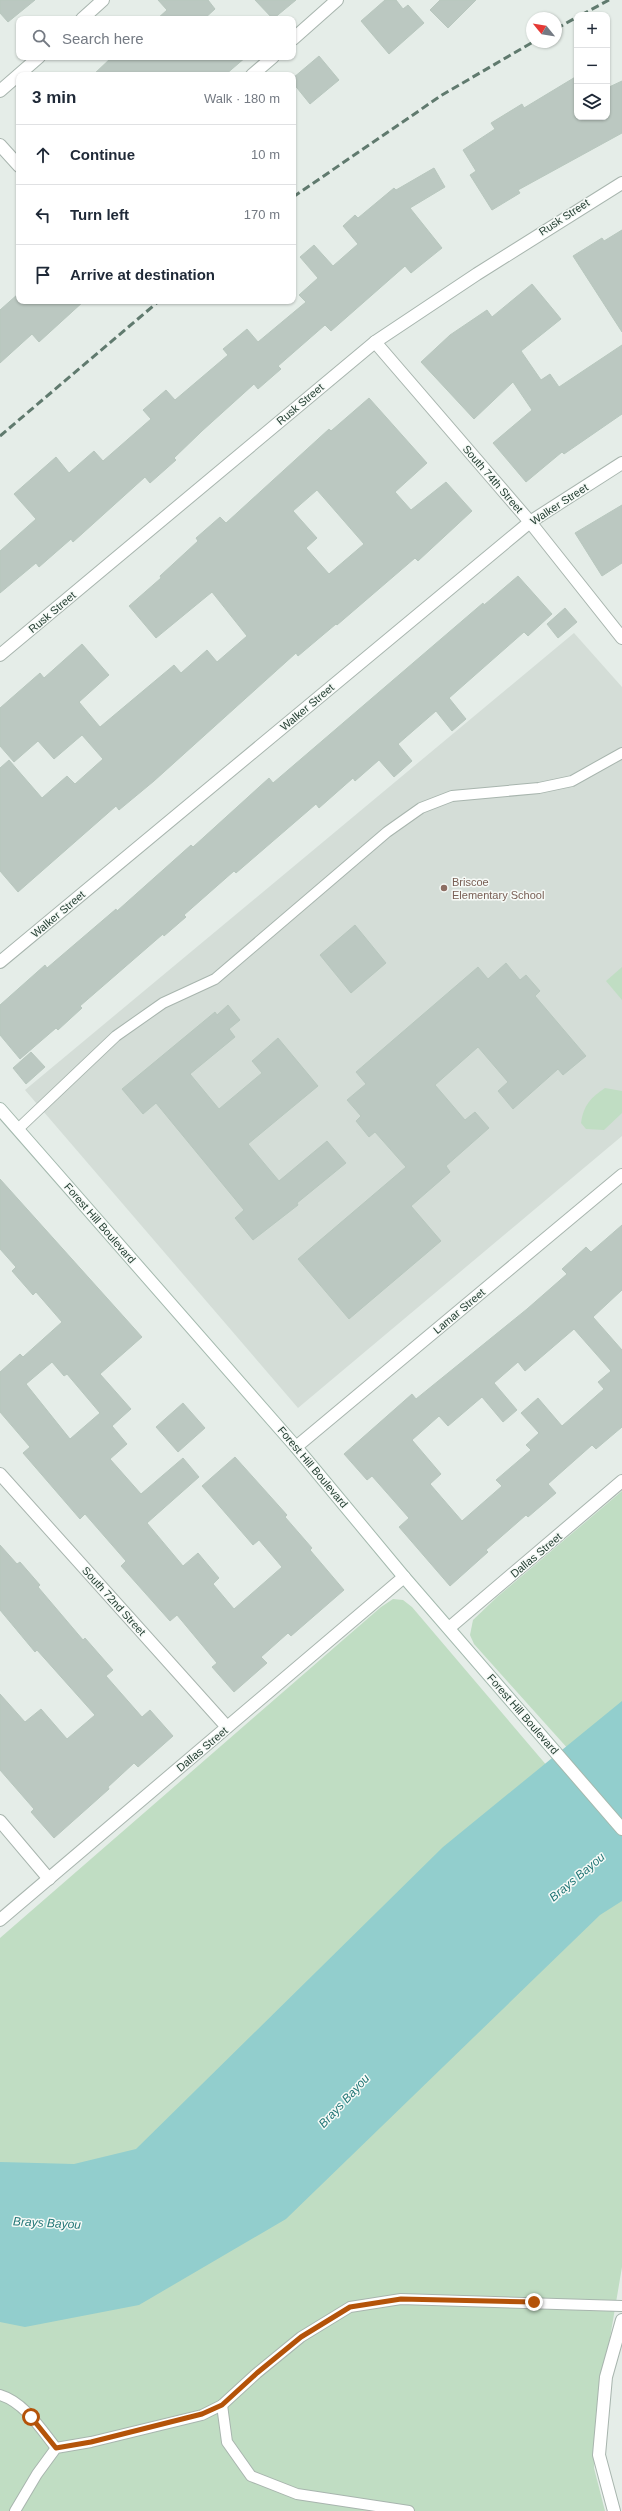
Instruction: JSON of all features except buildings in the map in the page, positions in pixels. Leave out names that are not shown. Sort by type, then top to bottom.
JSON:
[{"type":"street","points":[[85,16],[103,0]]},
{"type":"street","points":[[296,36],[337,0]]},
{"type":"street","points":[[22,72],[36,60]]},
{"type":"street","points":[[256,72],[270,60]]},
{"type":"street","points":[[0,91],[16,77]]},
{"type":"street","points":[[0,145],[16,163]]},
{"type":"street","name":"Rusk Street","points":[[0,655],[374,342],[483,270],[622,183]]},
{"type":"street","name":"South 74th Street","points":[[374,342],[530,522],[622,638]]},
{"type":"street","name":"Walker Street","points":[[0,962],[530,522],[622,463]]},
{"type":"street","name":"Forest Hill Boulevard","points":[[0,1109],[296,1447],[404,1577],[622,1829]]},
{"type":"street","name":"Lamar Street","points":[[296,1447],[622,1175]]},
{"type":"street","name":"South 72nd Street","points":[[0,1474],[227,1727]]},
{"type":"street","name":"Dallas Street","points":[[449,1628],[622,1481]]},
{"type":"street","name":"Dallas Street","points":[[0,1920],[404,1577]]},
{"type":"street","points":[[0,1822],[49,1879]]},
{"type":"street","points":[[614,2511],[599,2455],[606,2377],[622,2320]]},
{"type":"lane","points":[[18,1129],[116,1036],[163,1003],[215,979],[387,832],[421,808],[452,796],[539,788],[572,781],[622,753]]},
{"type":"lane","points":[[15,2511],[37,2474],[56,2448],[91,2442],[202,2414],[222,2405],[257,2373],[301,2337],[350,2307],[401,2299],[622,2306]]},
{"type":"lane","points":[[0,2395],[6,2397],[31,2417],[56,2448]]},
{"type":"lane","points":[[222,2405],[227,2442],[251,2476],[297,2494],[408,2511]]},
{"type":"shaded area","name":"Briscoe Elementary School","points":[[574,633],[622,687],[622,1136],[298,1408],[25,1090]]},
{"type":"green space","points":[[622,967],[622,1000],[606,981]]},
{"type":"green space","points":[[605,1088],[622,1091],[622,1113],[604,1130],[586,1129],[581,1123],[588,1102]]},
{"type":"green space","points":[[622,1491],[622,1809],[474,1644],[470,1635],[473,1620],[497,1597]]},
{"type":"green space","points":[[393,1599],[403,1600],[412,1607],[622,1854],[622,2267],[598,2409],[594,2468],[605,2511],[0,2511],[0,1938],[381,1607]]},
{"type":"water","name":"Brays Bayou","points":[[622,1701],[622,1901],[600,1915],[286,2219],[139,2305],[25,2327],[0,2322],[0,2162],[74,2164],[136,2149],[443,1847]]},
{"type":"railway","points":[[587,12],[609,0]]},
{"type":"railway","points":[[562,26],[574,19]]},
{"type":"railway","points":[[296,195],[442,95],[526,46]]},
{"type":"railway","points":[[0,436],[155,304]]},
{"type":"place","name":"Briscoe Elementary School","points":[[444,888]]},
{"type":"route","points":[[31,2417],[56,2448],[91,2442],[202,2414],[222,2405],[257,2373],[301,2337],[350,2307],[401,2299],[534,2302]]}]
